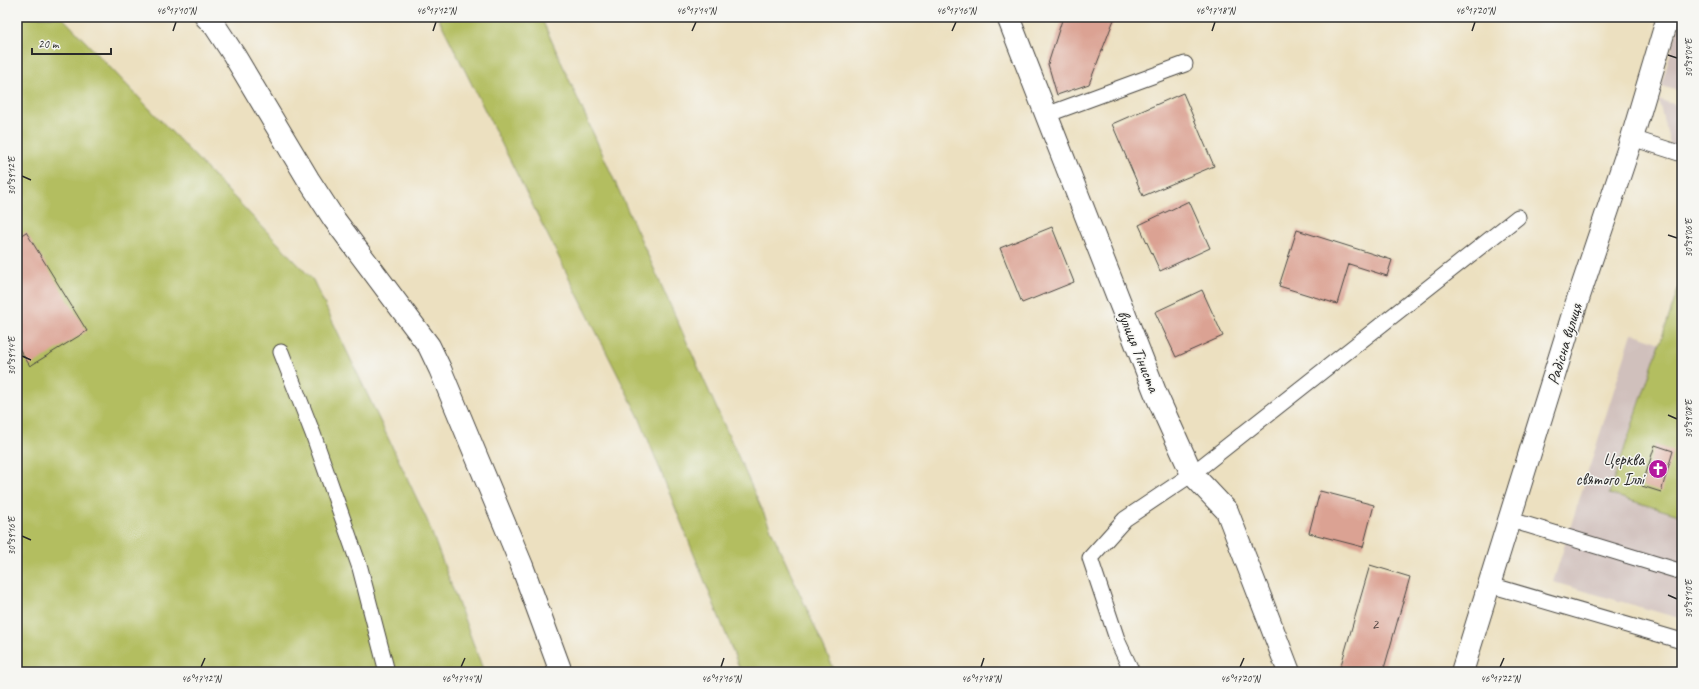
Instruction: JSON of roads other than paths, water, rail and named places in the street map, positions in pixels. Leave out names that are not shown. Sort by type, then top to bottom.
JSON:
[{"type":"street","points":[[206,17],[215,26],[234,55],[308,179],[334,219],[429,346],[522,566],[561,672]]},
{"type":"street","name":"вулиця Тіниста","points":[[1008,17],[1155,392],[1192,474],[1227,511],[1289,672]]},
{"type":"street","name":"Радісна вулиця","points":[[1462,672],[1511,520],[1574,311],[1632,138],[1668,17]]},
{"type":"lane","points":[[1046,115],[1185,64]]},
{"type":"lane","points":[[1632,138],[1682,154]]},
{"type":"lane","points":[[1132,672],[1118,642],[1090,558],[1125,519],[1192,474],[1518,217]]},
{"type":"lane","points":[[281,352],[313,434],[360,568],[387,672]]},
{"type":"lane","points":[[1511,520],[1682,572]]},
{"type":"lane","points":[[1490,584],[1682,641]]},
{"type":"place","name":"Церква святого Іллі","points":[[1658,469]]}]
